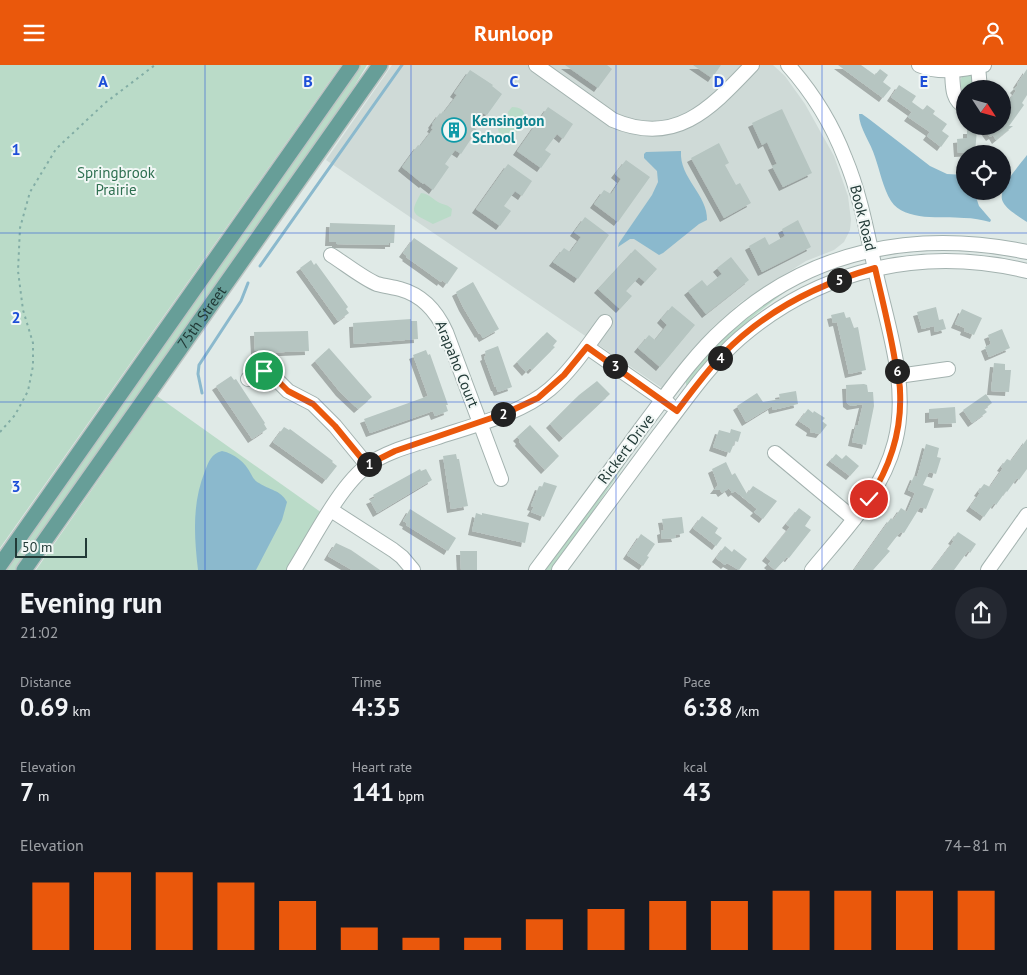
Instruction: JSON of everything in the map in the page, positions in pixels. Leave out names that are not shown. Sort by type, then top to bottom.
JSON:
[{"type":"main road","name":"75th Street","points":[[0,565],[352,65]]},
{"type":"main road","name":"75th Street","points":[[24,570],[380,65]]},
{"type":"street","points":[[536,65],[613,120],[624,125],[649,130],[674,126],[701,113],[723,96],[752,65]]},
{"type":"street","name":"Book Road","points":[[788,65],[830,125],[853,178],[871,249],[900,390],[896,440],[876,490],[812,570]]},
{"type":"street","points":[[919,65],[932,69],[952,70],[981,66],[980,80]]},
{"type":"street","points":[[952,70],[956,99]]},
{"type":"street","name":"Rickert Drive","points":[[536,570],[704,348],[724,327],[766,295],[813,270],[871,249],[929,242],[961,242],[1001,246],[1027,252]]},
{"type":"street","name":"Arapaho Court","points":[[331,255],[376,283],[402,289],[415,296],[425,303],[440,319],[501,479]]},
{"type":"street","name":"Rickert Drive","points":[[559,570],[677,411],[720,358],[760,323],[783,307],[811,291],[844,277],[900,263],[968,261],[1003,265],[1027,271]]},
{"type":"street","points":[[294,570],[345,489],[367,465],[395,451],[526,404],[544,394],[564,375],[604,322]]},
{"type":"street","points":[[587,347],[677,411]]},
{"type":"street","points":[[898,376],[948,369]]},
{"type":"street","points":[[248,379],[264,371],[271,374],[288,391],[306,399],[322,412],[367,465]]},
{"type":"street","points":[[775,453],[854,519]]},
{"type":"street","points":[[331,510],[393,550],[413,570]]},
{"type":"street","points":[[988,570],[1027,515]]},
{"type":"path","points":[[0,432],[14,415],[28,391],[33,366],[33,343],[23,311],[18,271],[20,228],[30,192],[56,149],[105,103],[155,65]]},
{"type":"shaded area","points":[[392,65],[773,65],[785,76],[805,104],[834,156],[848,196],[851,220],[850,230],[844,242],[834,250],[806,261],[741,302],[714,326],[691,351],[662,388],[326,160]]},
{"type":"green space","name":"Springbrook Prairie","points":[[0,65],[341,65],[0,548]]},
{"type":"green space","points":[[358,65],[367,65],[333,121],[18,570],[3,570]]},
{"type":"green space","points":[[964,73],[973,75],[974,80],[961,80]]},
{"type":"green space","points":[[512,107],[523,111],[524,116],[520,127],[507,139],[498,130],[500,123],[509,119],[508,112]]},
{"type":"green space","points":[[421,193],[451,208],[451,216],[433,224],[417,215],[414,209]]},
{"type":"green space","points":[[790,288],[755,315],[732,336],[686,385],[686,380],[720,340],[755,310]]},
{"type":"green space","points":[[157,396],[322,513],[287,570],[36,570]]},
{"type":"green space","points":[[621,466],[623,467],[553,570],[544,570]]},
{"type":"water","points":[[859,114],[862,114],[930,166],[947,174],[956,174],[956,200],[977,200],[979,206],[991,220],[990,222],[971,218],[924,217],[897,208],[886,191]]},
{"type":"water","points":[[681,151],[684,170],[703,202],[707,220],[659,255],[634,239],[630,239],[618,247],[652,195],[658,182],[657,171],[644,158],[644,154],[646,152]]},
{"type":"water","points":[[1027,155],[1027,222],[1007,208],[1003,202],[1003,200],[1011,200],[1011,175]]},
{"type":"water","points":[[222,451],[239,459],[255,480],[282,495],[287,502],[282,520],[256,570],[198,570],[195,520],[198,495],[209,461],[215,454]]},
{"type":"building","points":[[565,65],[607,65],[612,69],[598,88]]},
{"type":"building","points":[[693,65],[721,65],[712,78]]},
{"type":"building","points":[[838,65],[861,65],[875,75],[880,69],[888,75],[883,82],[891,88],[883,98]]},
{"type":"building","points":[[1027,69],[1027,95],[1022,103],[1024,105],[1011,123],[1011,98],[1016,91],[1014,89]]},
{"type":"building","name":"Kensington School","points":[[470,70],[493,85],[502,94],[487,115],[482,113],[473,127],[477,130],[461,154],[455,150],[445,164],[449,167],[433,190],[402,167],[418,145],[420,146],[433,129],[431,128],[432,124],[440,113],[444,112],[457,95],[454,93]]},
{"type":"building","points":[[899,85],[916,96],[912,102],[923,110],[927,105],[935,111],[933,114],[947,124],[942,131],[949,136],[941,147],[927,136],[930,132],[908,117],[912,112],[891,97]]},
{"type":"building","points":[[548,107],[573,124],[563,139],[557,134],[545,150],[551,154],[541,168],[517,151]]},
{"type":"building","points":[[782,109],[812,173],[783,187],[772,166],[777,164],[767,142],[762,145],[752,123]]},
{"type":"building","points":[[967,135],[977,135],[976,145],[957,145],[957,139],[967,138]]},
{"type":"building","points":[[993,135],[1002,135],[996,140]]},
{"type":"building","points":[[719,143],[729,163],[725,165],[736,185],[740,183],[751,203],[724,218],[691,158]]},
{"type":"building","points":[[626,160],[650,177],[618,222],[594,204],[604,190],[611,194],[621,179],[615,174]]},
{"type":"building","points":[[508,164],[532,181],[522,196],[515,191],[504,206],[511,211],[500,226],[476,209]]},
{"type":"building","points":[[585,217],[609,235],[578,279],[553,262],[564,248],[570,252],[581,237],[574,232]]},
{"type":"building","points":[[798,220],[811,247],[762,272],[749,246],[765,237],[769,245],[785,236],[782,229]]},
{"type":"building","points":[[330,223],[395,225],[394,243],[389,243],[389,245],[336,244],[336,242],[329,242]]},
{"type":"building","points":[[414,238],[458,268],[447,284],[442,280],[441,282],[403,253]]},
{"type":"building","points":[[635,249],[657,269],[645,282],[639,277],[626,291],[632,296],[620,309],[598,289]]},
{"type":"building","points":[[731,257],[749,280],[706,314],[688,291],[702,280],[707,286],[722,274],[717,268]]},
{"type":"building","points":[[311,260],[314,265],[316,263],[348,307],[346,309],[349,313],[338,321],[300,268]]},
{"type":"building","points":[[473,282],[499,329],[483,338],[463,307],[456,292]]},
{"type":"building","points":[[672,306],[695,325],[660,367],[638,348],[649,335],[655,340],[667,325],[661,319]]},
{"type":"building","points":[[936,307],[939,320],[943,319],[946,329],[935,332],[934,326],[922,329],[917,312]]},
{"type":"building","points":[[962,309],[982,318],[974,335],[964,331],[965,328],[955,324]]},
{"type":"building","points":[[844,312],[846,318],[850,317],[854,328],[858,327],[866,370],[849,374],[837,322],[833,323],[831,315]]},
{"type":"building","points":[[411,319],[411,321],[417,321],[418,339],[354,344],[353,323]]},
{"type":"building","points":[[1002,329],[1010,348],[989,357],[985,347],[991,344],[988,335]]},
{"type":"building","points":[[308,331],[309,351],[261,353],[261,351],[255,351],[254,332]]},
{"type":"building","points":[[547,332],[557,341],[553,346],[555,347],[532,370],[530,368],[526,372],[517,362]]},
{"type":"building","points":[[498,346],[512,387],[498,392],[484,357],[486,356],[485,351]]},
{"type":"building","points":[[329,348],[372,397],[358,409],[340,392],[315,361]]},
{"type":"building","points":[[426,350],[428,355],[430,354],[448,405],[446,405],[448,411],[435,416],[433,411],[370,433],[364,419],[428,396],[413,355]]},
{"type":"building","points":[[994,363],[1005,364],[1005,370],[1011,370],[1009,392],[991,391]]},
{"type":"building","points":[[231,376],[234,380],[236,379],[267,429],[252,439],[216,386]]},
{"type":"building","points":[[597,381],[610,394],[563,438],[550,424],[579,395]]},
{"type":"building","points":[[846,385],[867,385],[868,392],[873,392],[874,406],[866,445],[852,442],[863,404],[851,406],[847,403]]},
{"type":"building","points":[[796,391],[798,404],[773,410],[772,406],[746,422],[737,406],[757,393],[763,402],[780,399],[779,394]]},
{"type":"building","points":[[986,394],[992,403],[984,409],[987,412],[972,423],[963,410]]},
{"type":"building","points":[[955,407],[956,423],[938,424],[938,418],[929,419],[929,409]]},
{"type":"building","points":[[808,409],[825,418],[822,421],[827,425],[820,434],[810,432],[811,429],[799,421]]},
{"type":"building","points":[[530,425],[559,456],[545,470],[519,442],[520,440],[517,437]]},
{"type":"building","points":[[284,427],[290,429],[337,466],[326,480],[273,442]]},
{"type":"building","points":[[731,429],[741,432],[738,442],[735,441],[730,453],[713,447],[719,430],[730,433]]},
{"type":"building","points":[[1027,439],[1027,469],[1019,480],[1017,478],[996,505],[994,503],[984,517],[970,507],[980,493],[978,492],[984,484],[990,487],[1007,459],[1011,461]]},
{"type":"building","points":[[926,444],[939,448],[937,457],[941,458],[936,474],[929,472],[923,485],[934,489],[926,509],[920,507],[904,533],[901,532],[897,536],[887,549],[890,551],[873,570],[854,570],[891,518],[893,520],[901,508],[907,512],[915,493],[908,490],[914,476],[917,477]]},
{"type":"building","points":[[456,454],[457,459],[459,459],[468,506],[451,509],[443,456]]},
{"type":"building","points":[[836,454],[842,459],[846,455],[859,466],[850,476],[830,461]]},
{"type":"building","points":[[726,462],[732,475],[735,473],[747,494],[753,486],[777,501],[763,519],[754,512],[757,509],[735,491],[732,493],[729,488],[722,493],[720,490],[714,490],[718,485],[712,469]]},
{"type":"building","points":[[420,469],[421,471],[426,469],[432,480],[377,513],[370,500],[375,498],[373,495]]},
{"type":"building","points":[[544,482],[557,486],[544,517],[531,512],[534,507],[531,506],[539,486],[542,487]]},
{"type":"building","points":[[799,508],[811,517],[805,526],[811,530],[789,558],[787,557],[775,570],[768,564],[771,561],[766,557],[790,527],[786,524]]},
{"type":"building","points":[[410,509],[456,538],[448,551],[406,525],[407,523],[403,521]]},
{"type":"building","points":[[476,513],[529,523],[525,543],[472,531]]},
{"type":"building","points":[[702,516],[718,528],[715,533],[722,538],[716,546],[693,528]]},
{"type":"building","points":[[682,517],[684,533],[675,535],[676,538],[662,539],[661,531],[664,530],[662,519]]},
{"type":"building","points":[[958,532],[976,544],[970,553],[968,551],[954,570],[932,570],[954,541],[952,540]]},
{"type":"building","points":[[641,534],[655,544],[643,566],[627,555]]},
{"type":"building","points":[[336,543],[351,550],[380,570],[352,570],[328,556]]},
{"type":"building","points":[[725,546],[732,552],[734,549],[747,559],[739,570],[727,563],[725,565],[716,558]]},
{"type":"building","points":[[460,551],[477,551],[477,570],[461,570]]},
{"type":"waterway","points":[[260,266],[402,65]]},
{"type":"waterway","points":[[202,393],[198,374],[199,365],[241,301],[248,283]]},
{"type":"place","name":"Kensington School","points":[[454,130]]},
{"type":"route","points":[[264,371],[271,374],[288,391],[306,399],[322,412],[367,465],[395,451],[506,413],[538,398],[564,375],[587,347],[677,411],[724,353],[760,323],[811,291],[844,277],[875,268],[894,353],[900,390],[900,408],[896,440],[890,459],[883,477],[869,499]]}]
